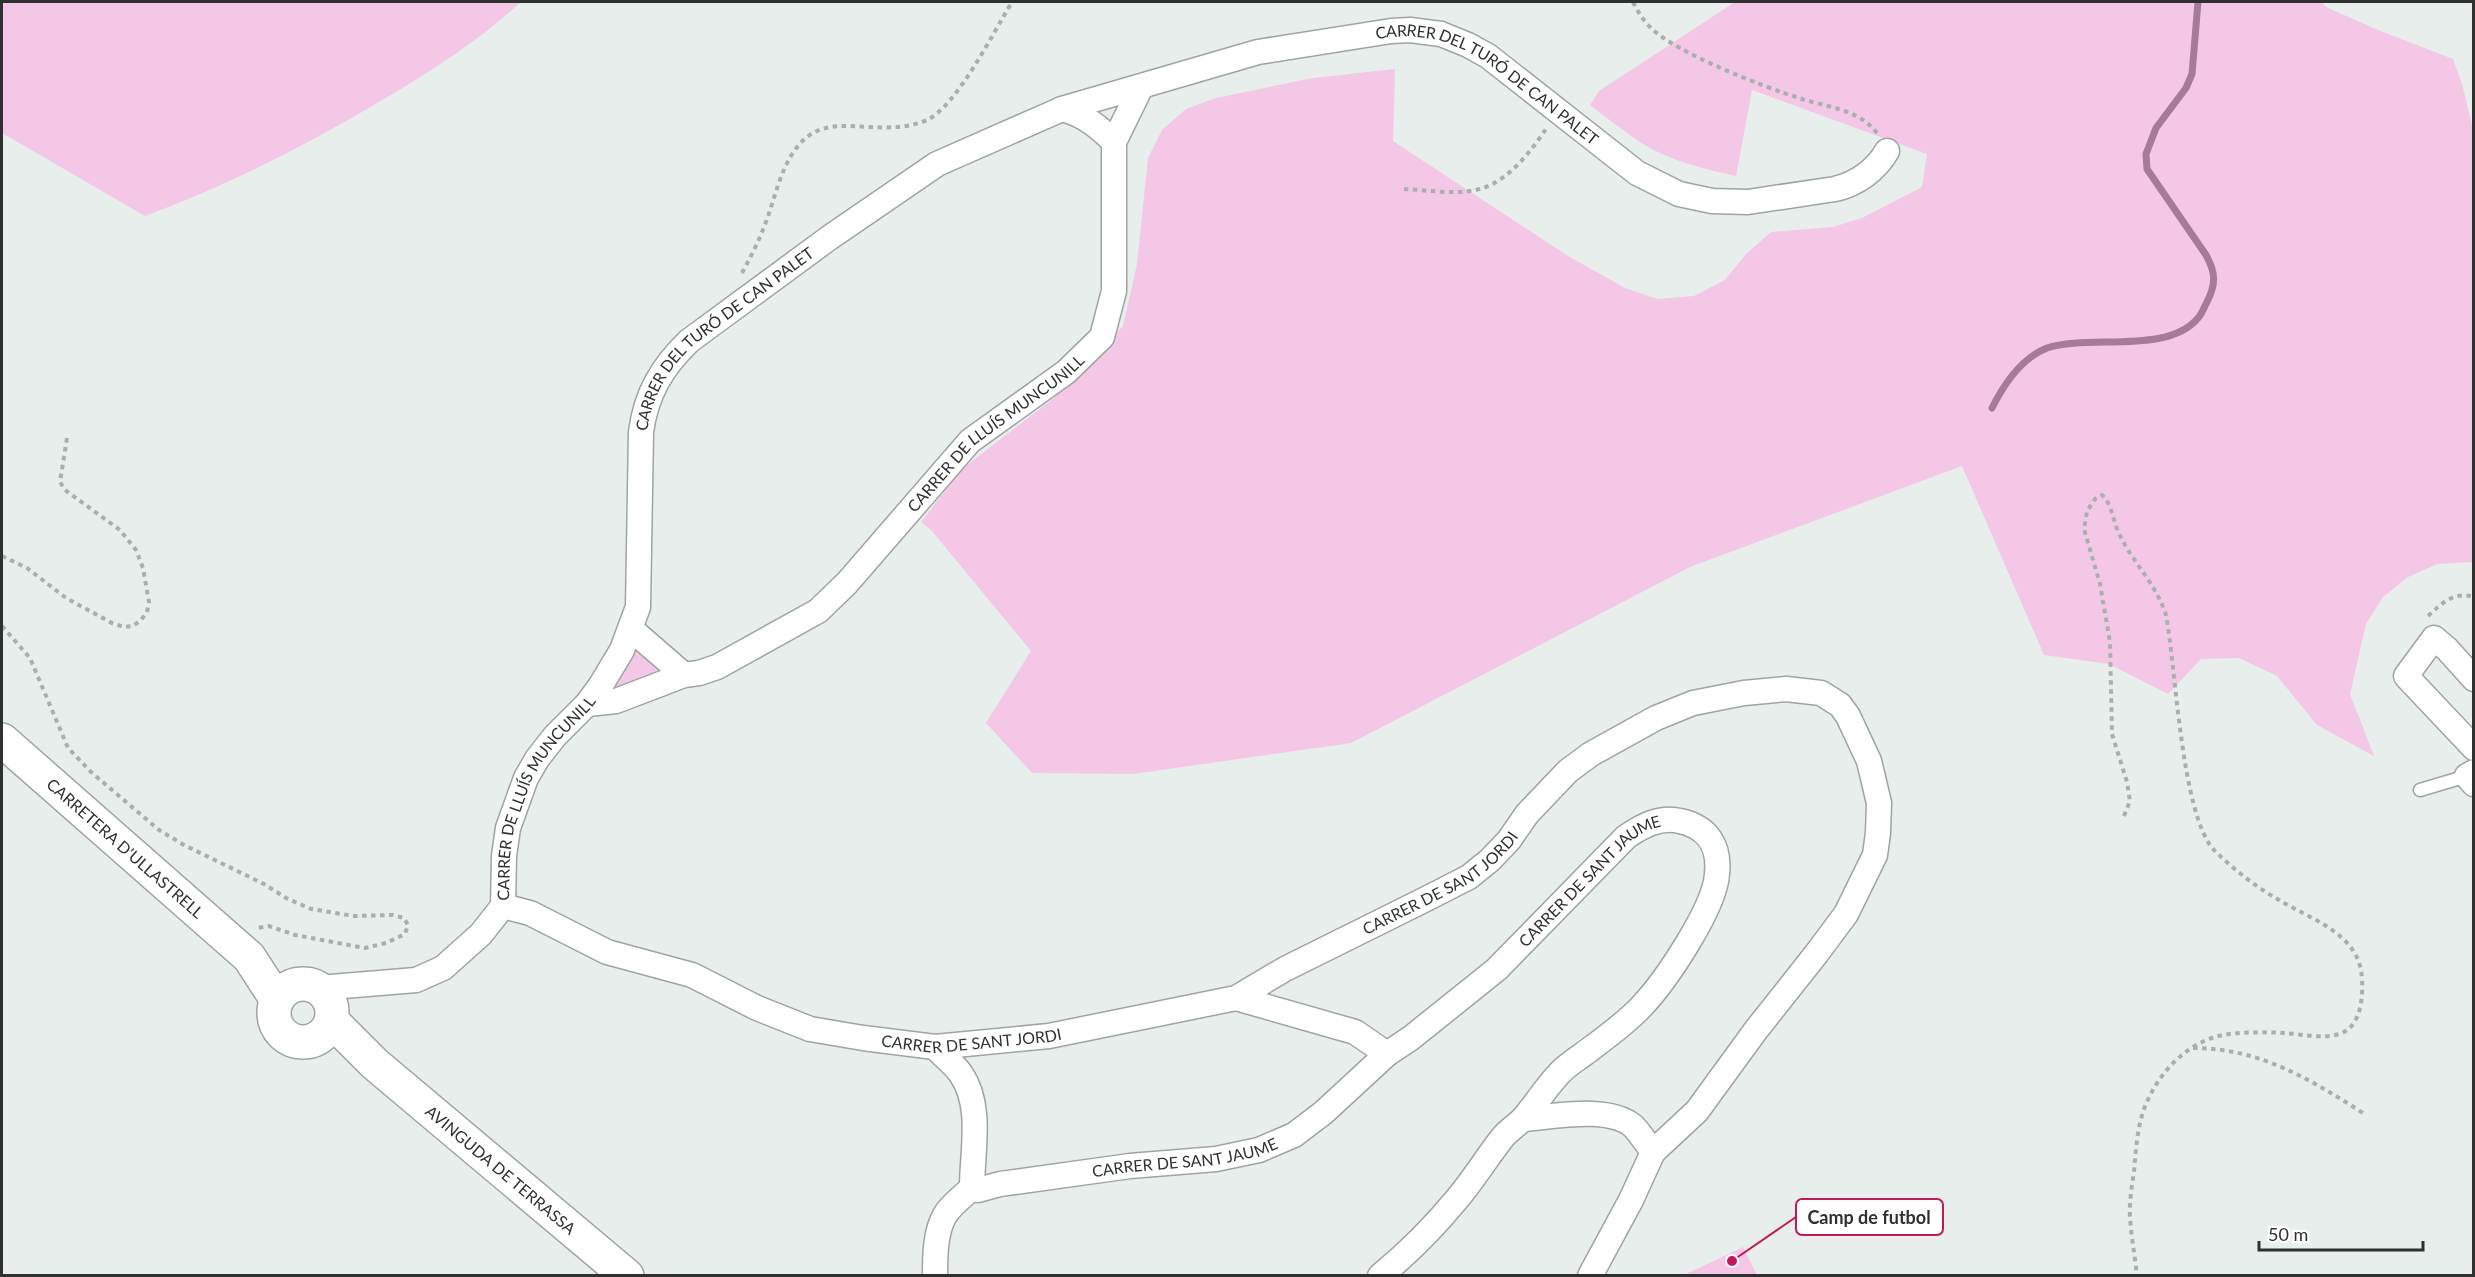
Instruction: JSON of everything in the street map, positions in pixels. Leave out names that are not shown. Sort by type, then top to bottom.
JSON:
[{"type":"street","name":"CARRER DEL TURÓ DE CAN PALET","points":[[587,704],[622,650],[638,606],[641,432],[644,411],[655,384],[672,357],[689,340],[829,238],[937,164],[1062,109],[1258,52],[1410,30],[1441,34],[1488,56],[1637,173],[1679,194],[1712,201],[1748,202],[1847,186],[1875,168],[1887,151]]},
{"type":"street","name":"CARRER DE LLUÍS MUNCUNILL","points":[[312,1008],[342,1000],[372,985],[416,980],[443,968],[481,934],[503,906],[504,856],[508,828],[526,778],[555,736],[587,704],[624,698],[684,675],[699,673],[717,666],[818,611],[847,583],[970,441],[1066,372],[1096,345],[1107,324],[1114,291],[1114,142],[1141,87]]},
{"type":"street","points":[[1062,109],[1091,122],[1114,142]]},
{"type":"street","points":[[631,629],[684,675]]},
{"type":"street","points":[[2474,679],[2434,638],[2406,675],[2474,748]]},
{"type":"street","name":"CARRER DE SANT JORDI","points":[[503,906],[530,913],[607,952],[693,975],[757,1008],[810,1029],[935,1047],[1049,1036],[1236,998],[1285,969],[1469,877],[1496,853],[1527,814],[1568,771],[1591,754],[1656,718],[1693,703],[1744,693],[1786,689],[1821,693],[1840,705],[1848,716],[1869,761],[1879,803],[1875,855],[1846,914],[1817,954],[1756,1030],[1697,1111],[1653,1152]]},
{"type":"street","name":"CARRETERA D'ULLASTRELL","points":[[2,740],[242,950],[312,1008]]},
{"type":"street","name":"CARRER DE SANT JAUME","points":[[972,1188],[978,1190],[1000,1184],[1130,1166],[1216,1159],[1280,1143],[1323,1113],[1387,1054],[1412,1038],[1497,969],[1626,837],[1642,826],[1658,820],[1675,819],[1708,834],[1714,847],[1718,874],[1706,906],[1683,952],[1663,982],[1641,1008],[1605,1039],[1558,1073],[1523,1119],[1504,1136],[1457,1200],[1409,1252],[1380,1275]]},
{"type":"street","points":[[1236,998],[1355,1032],[1387,1054]]},
{"type":"street","name":"AVINGUDA DE TERRASSA","points":[[312,1008],[375,1064],[627,1275]]},
{"type":"street","points":[[935,1047],[961,1074],[970,1092],[975,1136],[972,1188],[945,1215],[938,1241],[935,1275]]},
{"type":"street","points":[[1523,1119],[1599,1114],[1616,1117],[1632,1126],[1653,1152],[1631,1200],[1590,1275]]},
{"type":"lane","points":[[2420,790],[2471,777]]},
{"type":"path","points":[[741,275],[764,229],[786,167],[800,144],[815,132],[827,128],[903,126],[916,124],[937,115],[959,89],[1012,2]]},
{"type":"path","points":[[1633,2],[1652,29],[1691,52],[1739,75],[1799,98],[1846,111],[1866,121],[1876,130],[1887,151]]},
{"type":"path","points":[[1404,189],[1462,192],[1483,188],[1503,178],[1536,142],[1558,109]]},
{"type":"path","points":[[2,556],[27,568],[66,598],[112,623],[124,627],[132,626],[147,612],[149,602],[143,568],[128,538],[64,490],[60,482],[67,438]]},
{"type":"path","points":[[2124,816],[2130,801],[2127,782],[2112,734],[2110,642],[2100,584],[2084,529],[2087,511],[2095,499],[2102,495],[2109,502],[2124,544],[2155,590],[2166,615],[2185,759],[2196,810],[2206,839],[2235,869],[2257,885],[2332,930],[2353,947],[2361,966],[2362,978],[2360,1008],[2352,1024],[2341,1034],[2318,1036],[2284,1033],[2230,1034],[2213,1037],[2190,1048],[2172,1064],[2150,1097],[2138,1132],[2129,1215],[2137,1275]]},
{"type":"path","points":[[2434,638],[2427,626],[2426,618],[2450,598],[2464,594],[2474,597]]},
{"type":"path","points":[[2,626],[30,658],[68,748],[91,772],[159,830],[264,884],[286,898],[312,909],[354,916],[393,915],[404,918],[408,925],[405,934],[386,943],[365,948],[295,935],[269,926],[249,930],[242,950]]},
{"type":"path","points":[[2190,1048],[2260,1058],[2295,1071],[2363,1113]]},
{"type":"shaded area","points":[[2,2],[521,2],[447,60],[340,124],[286,154],[231,180],[145,216],[2,133]]},
{"type":"shaded area","points":[[1735,2],[2321,2],[2328,8],[2378,30],[2453,59],[2462,84],[2474,134],[2473,562],[2437,564],[2408,577],[2383,597],[2366,624],[2350,694],[2374,756],[2317,725],[2277,676],[2239,658],[2201,659],[2168,694],[2109,664],[2044,655],[1962,466],[1690,567],[1351,743],[1133,774],[1032,773],[986,723],[1031,651],[932,531],[921,522],[962,469],[1054,398],[1123,326],[1137,264],[1148,158],[1162,130],[1186,109],[1216,98],[1313,78],[1395,69],[1393,141],[1568,256],[1625,288],[1657,299],[1694,296],[1725,280],[1746,254],[1771,232],[1833,227],[1862,218],[1922,187],[1927,154],[1752,90],[1736,176],[1688,164],[1654,150],[1590,105],[1599,91]]},
{"type":"shaded area","points":[[633,648],[643,652],[659,669],[656,675],[615,692],[612,688]]},
{"type":"shaded area","points":[[1743,1247],[1757,1275],[1684,1275]]},
{"type":"waterway","points":[[1992,408],[2014,373],[2038,352],[2064,344],[2127,342],[2168,336],[2185,329],[2202,312],[2213,284],[2212,267],[2147,169],[2146,154],[2156,128],[2186,88],[2192,74],[2198,2]]},
{"type":"place","name":"Camp de futbol","points":[[1732,1261]]}]
